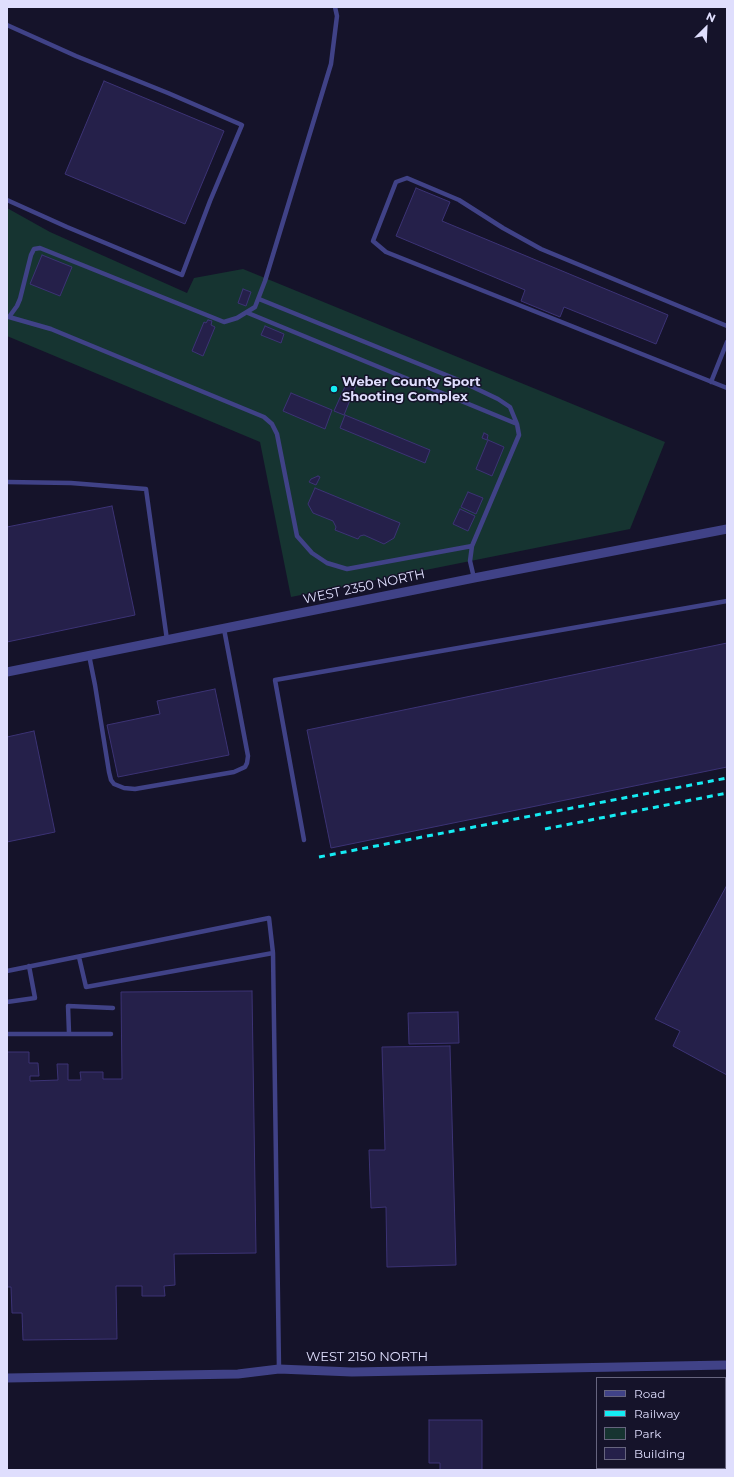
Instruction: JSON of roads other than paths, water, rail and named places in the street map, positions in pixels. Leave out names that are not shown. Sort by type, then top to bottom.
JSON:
[{"type":"street","name":"WEST 2350 NORTH","points":[[7,672],[474,578],[727,529]]},
{"type":"street","name":"WEST 2150 NORTH","points":[[7,1378],[238,1374],[279,1369],[352,1372],[727,1365]]},
{"type":"lane","points":[[335,7],[337,16],[331,64],[259,299],[255,307],[248,313],[224,322],[40,248],[34,249],[30,255],[20,299],[17,306],[8,317],[51,329],[264,417],[272,424],[277,434],[298,536],[312,553],[327,563],[347,569],[472,546]]},
{"type":"lane","points":[[7,24],[76,56],[242,125],[210,201],[182,275],[7,200]]},
{"type":"lane","points":[[727,326],[541,249],[503,228],[459,200],[407,178],[396,182],[372,241],[386,252],[727,388]]},
{"type":"lane","points":[[259,299],[456,379],[498,398],[510,407],[517,424],[519,435],[472,546],[470,561],[474,578]]},
{"type":"lane","points":[[248,313],[517,424]]},
{"type":"lane","points":[[711,382],[727,342]]},
{"type":"lane","points":[[7,482],[71,483],[146,489],[167,640]]},
{"type":"lane","points":[[304,840],[275,680],[727,601]]},
{"type":"lane","points":[[89,655],[111,780],[114,784],[124,788],[135,789],[234,772],[245,767],[248,756],[224,629]]},
{"type":"lane","points":[[7,971],[269,918],[273,953],[279,1369]]},
{"type":"lane","points":[[80,956],[86,987],[273,953]]},
{"type":"lane","points":[[7,1002],[35,998],[29,966]]},
{"type":"lane","points":[[69,1033],[68,1006],[113,1008]]},
{"type":"lane","points":[[7,1034],[111,1034]]},
{"type":"railway","points":[[319,857],[727,778]]},
{"type":"railway","points":[[545,829],[727,793]]},
{"type":"place","name":"Weber County Sport Shooting Complex","points":[[334,389]]}]
